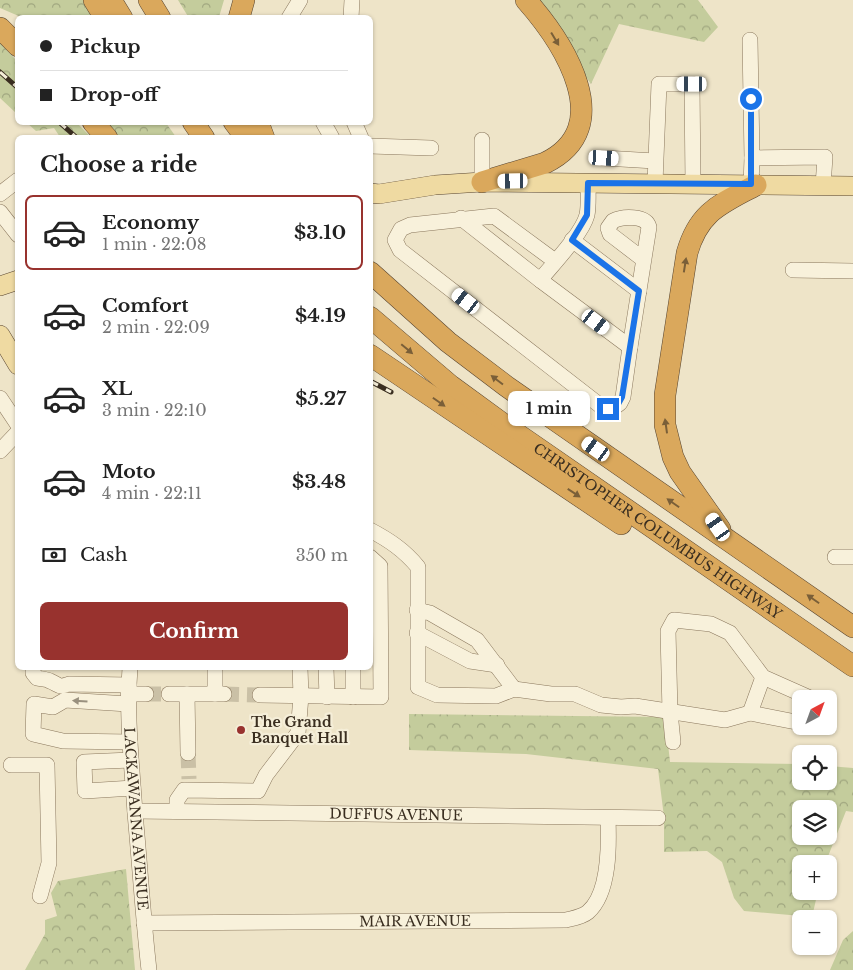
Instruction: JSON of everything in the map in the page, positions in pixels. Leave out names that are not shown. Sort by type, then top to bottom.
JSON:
[{"type":"highway","points":[[94,0],[103,15]]},
{"type":"highway","points":[[111,0],[120,15]]},
{"type":"highway","points":[[149,0],[158,15]]},
{"type":"highway","points":[[240,15],[244,0]]},
{"type":"highway","points":[[482,182],[554,159],[569,145],[578,128],[582,107],[571,68],[551,32],[526,0]]},
{"type":"highway","points":[[0,28],[15,43]]},
{"type":"highway","points":[[96,125],[104,135]]},
{"type":"highway","points":[[728,540],[680,472],[673,457],[665,425],[664,395],[687,253],[694,230],[709,212],[753,185]]},
{"type":"highway","points":[[373,275],[477,365],[853,627]]},
{"type":"highway","name":"CHRISTOPHER COLUMBUS HIGHWAY","points":[[373,320],[481,408],[853,666]]},
{"type":"highway","points":[[373,357],[642,538],[668,538]]},
{"type":"main road","points":[[373,192],[435,185],[529,181],[853,186]]},
{"type":"main road","points":[[0,286],[15,281]]},
{"type":"main road","points":[[0,335],[15,360]]},
{"type":"street","points":[[290,15],[300,0]]},
{"type":"street","points":[[351,15],[352,0]]},
{"type":"street","points":[[750,40],[753,185]]},
{"type":"street","points":[[655,183],[659,84],[692,84],[692,184]]},
{"type":"street","points":[[482,140],[482,182]]},
{"type":"street","points":[[373,146],[431,148]]},
{"type":"street","points":[[752,158],[824,157],[823,186]]},
{"type":"street","points":[[604,158],[655,161]]},
{"type":"street","points":[[0,194],[15,182]]},
{"type":"street","points":[[540,280],[572,240],[587,215],[588,183]]},
{"type":"street","points":[[0,212],[15,231]]},
{"type":"street","points":[[556,261],[494,216],[462,218],[405,227],[397,233],[396,243],[400,250],[605,409],[615,408],[621,400],[644,260]]},
{"type":"street","points":[[462,218],[540,280],[630,347]]},
{"type":"street","points":[[572,240],[639,291]]},
{"type":"street","points":[[793,270],[853,271]]},
{"type":"street","points":[[0,398],[15,420]]},
{"type":"street","points":[[0,451],[15,435]]},
{"type":"street","points":[[373,532],[390,541],[418,567],[418,687],[437,695],[496,696],[514,689],[551,694],[575,694],[601,705],[635,706],[725,720],[750,713],[792,721]]},
{"type":"street","points":[[260,695],[382,697],[380,566],[373,559],[390,541]]},
{"type":"street","points":[[835,557],[853,557]]},
{"type":"street","points":[[417,610],[430,614],[477,640],[514,689]]},
{"type":"street","points":[[673,742],[670,712],[668,631],[674,620],[711,624],[730,633],[763,677],[792,690]]},
{"type":"street","points":[[417,633],[470,661],[497,665]]},
{"type":"street","points":[[34,670],[33,673],[38,678],[48,680],[61,687],[70,684],[128,694]]},
{"type":"street","name":"LACKAWANNA AVENUE","points":[[130,670],[128,694],[131,760],[149,970]]},
{"type":"street","points":[[169,694],[220,694],[214,670]]},
{"type":"street","points":[[177,811],[177,800],[189,785],[258,791],[266,775],[298,733],[301,696],[300,670]]},
{"type":"street","points":[[326,670],[327,697]]},
{"type":"street","points":[[352,697],[353,670]]},
{"type":"street","points":[[750,713],[763,677]]},
{"type":"street","points":[[130,742],[63,741],[33,734],[34,704],[53,707],[66,700],[146,694]]},
{"type":"street","points":[[187,694],[188,753]]},
{"type":"street","points":[[131,760],[84,762],[85,790],[133,788]]},
{"type":"street","points":[[11,765],[47,765],[49,862],[40,896]]},
{"type":"street","name":"DUFFUS AVENUE","points":[[135,811],[658,818]]},
{"type":"street","name":"MAIR AVENUE","points":[[144,923],[556,920],[576,918],[589,911],[600,892],[609,853],[608,818]]},
{"type":"green space","points":[[0,0],[85,0],[94,15],[16,15],[0,8]]},
{"type":"green space","points":[[178,0],[224,0],[220,15],[187,15]]},
{"type":"green space","points":[[531,0],[698,0],[718,27],[704,42],[619,24],[591,84]]},
{"type":"green space","points":[[0,43],[15,59],[15,112],[0,98]]},
{"type":"green space","points":[[29,125],[79,125],[89,135],[59,135],[54,128],[36,131]]},
{"type":"green space","points":[[107,125],[167,125],[175,135],[118,135]]},
{"type":"green space","points":[[409,714],[665,717],[670,762],[792,764],[792,790],[837,790],[837,767],[853,768],[853,812],[846,811],[837,834],[837,800],[792,800],[792,845],[833,845],[829,855],[792,855],[792,900],[816,900],[814,910],[792,910],[792,915],[744,911],[734,898],[722,862],[707,851],[664,852],[664,817],[658,769],[526,754],[409,750]]},
{"type":"green space","points":[[126,869],[135,970],[25,970],[45,934],[45,920],[57,916],[51,893],[58,881]]},
{"type":"green space","points":[[853,931],[853,970],[830,970],[837,955],[843,940]]},
{"type":"tunnel","points":[[146,694],[169,694]]},
{"type":"tunnel","points":[[224,694],[260,695]]},
{"type":"tunnel","points":[[188,753],[189,779]]},
{"type":"railway","points":[[0,72],[15,85]]},
{"type":"railway","points":[[62,125],[74,135]]},
{"type":"railway","points":[[373,383],[391,392]]},
{"type":"place","name":"The Grand Banquet Hall","points":[[241,730]]},
{"type":"route","points":[[608,409],[617,406],[622,397],[639,291],[572,240],[584,223],[587,215],[588,183],[751,184],[751,99]]}]
